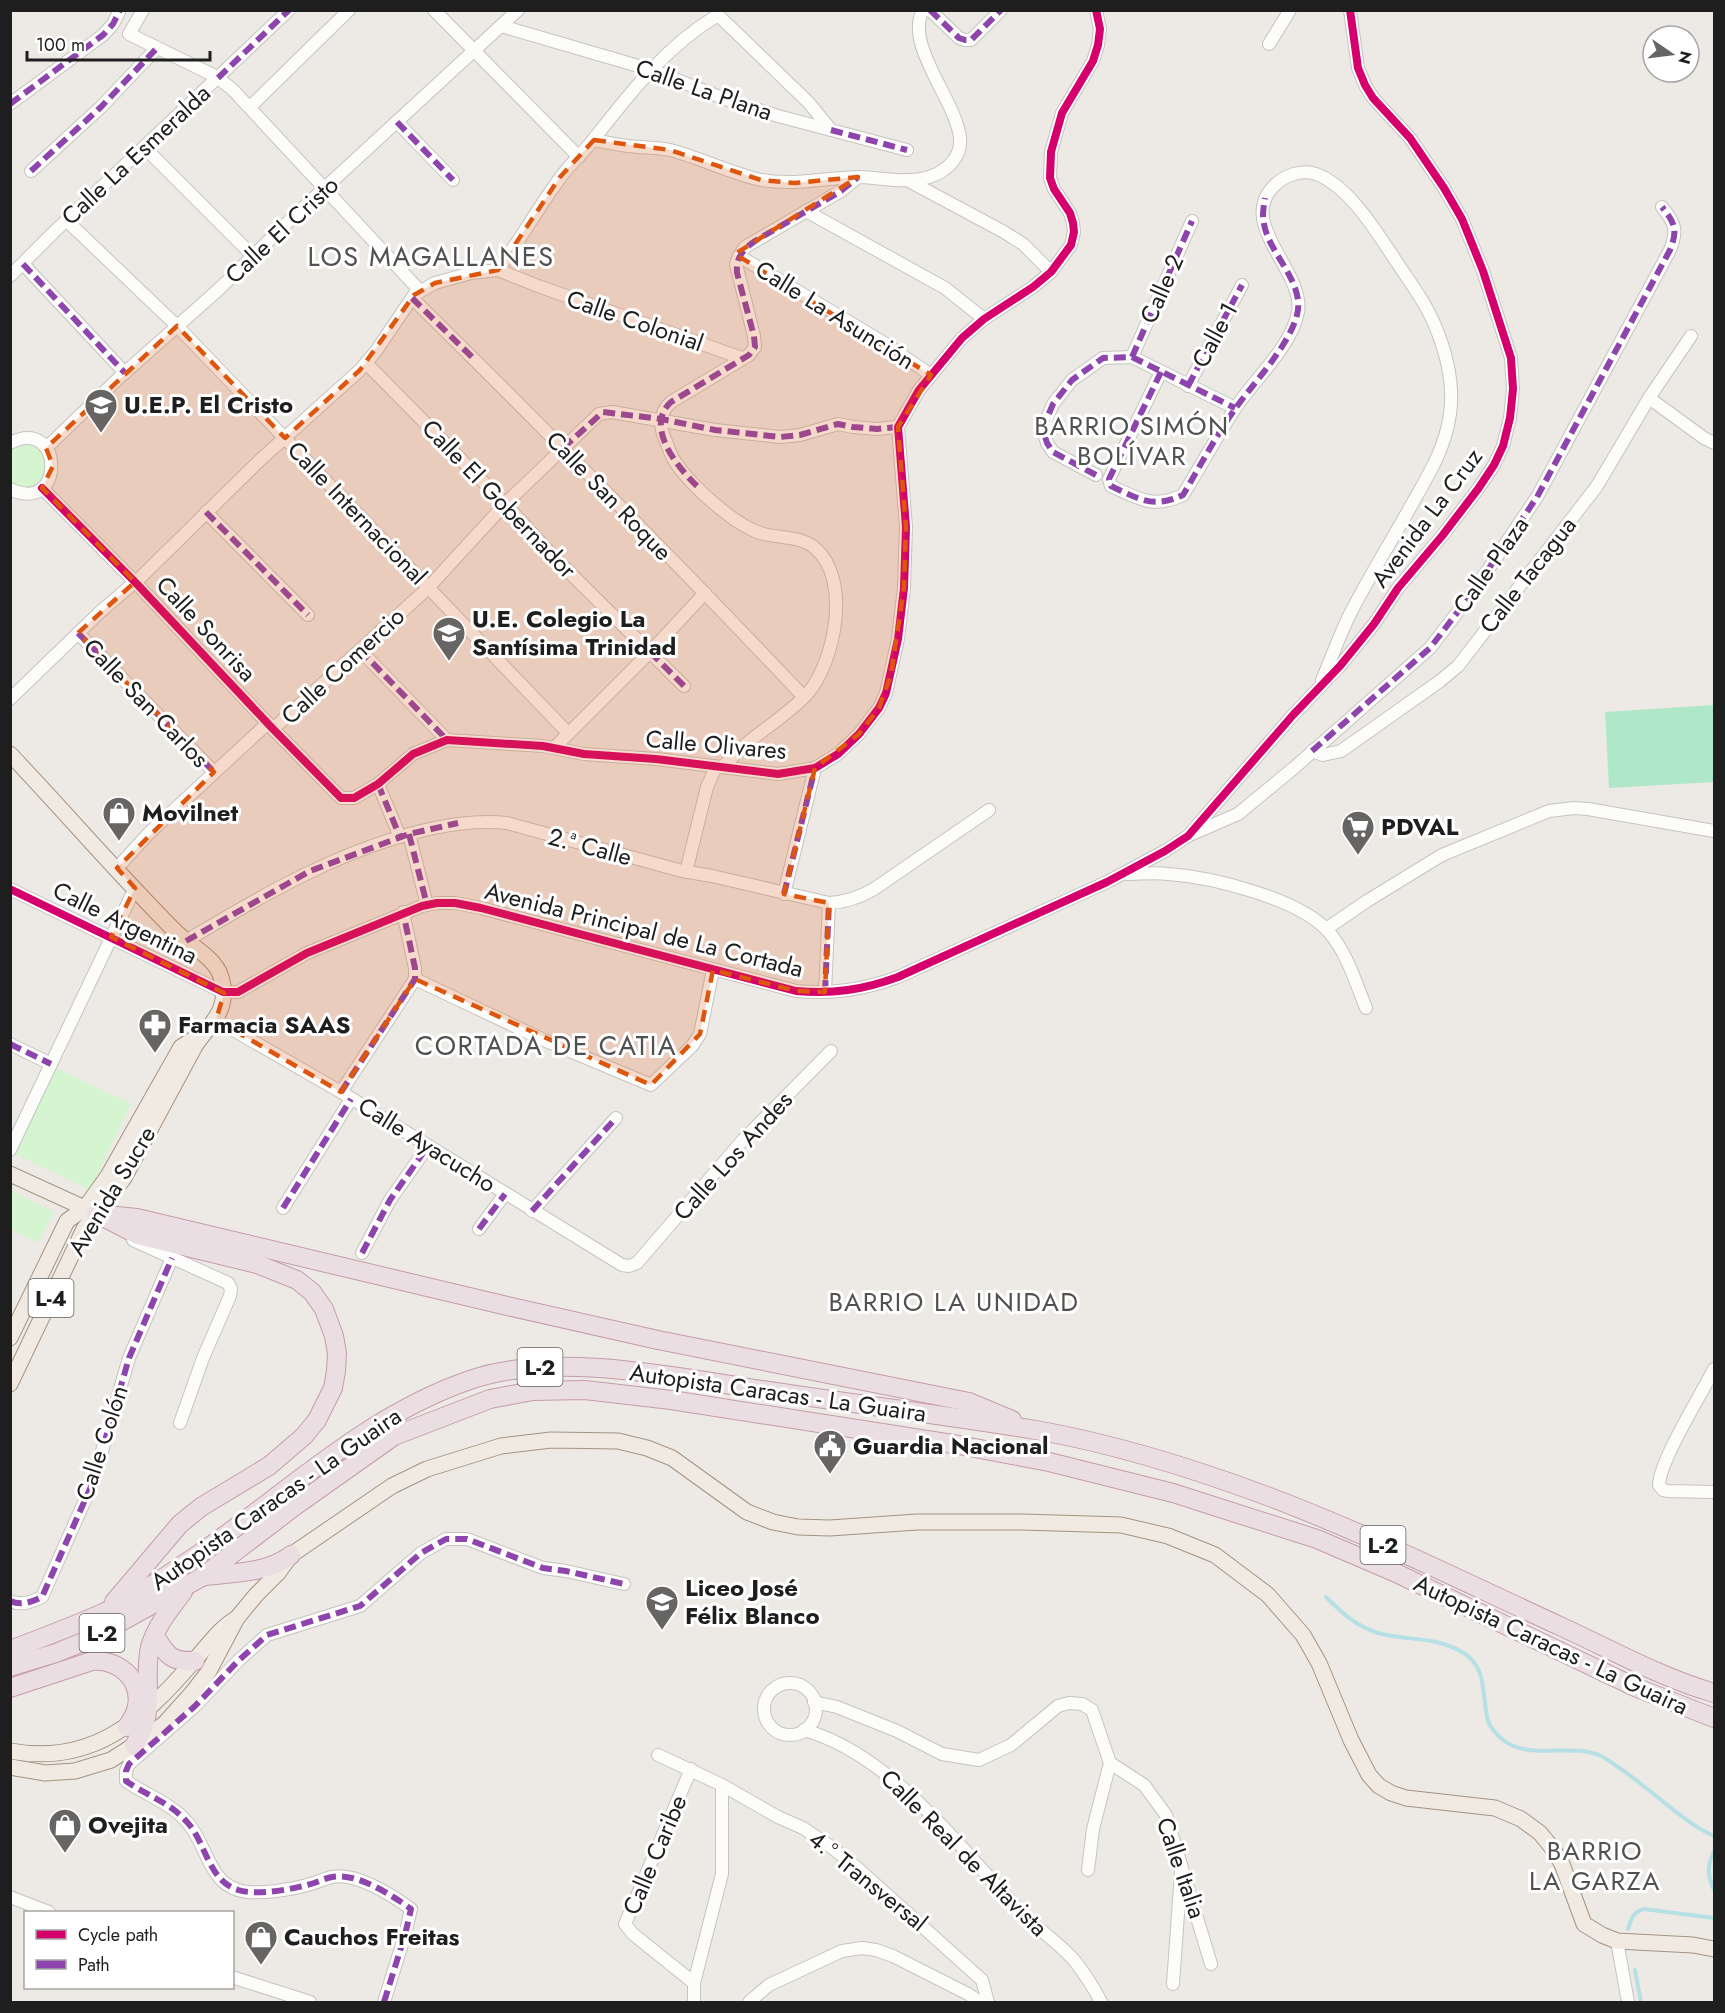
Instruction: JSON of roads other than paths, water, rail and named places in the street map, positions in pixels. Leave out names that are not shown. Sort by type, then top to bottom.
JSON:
[{"type":"highway","points":[[91,1211],[137,1218],[658,1340],[969,1402],[1039,1431]]},
{"type":"highway","points":[[91,1211],[138,1235],[257,1264],[297,1280],[312,1292],[324,1309],[334,1336],[337,1353],[333,1388],[317,1420],[303,1436],[269,1466],[201,1507],[180,1524],[107,1611]]},
{"type":"highway","name":"Autopista Caracas - La Guaira","points":[[10,1650],[107,1611],[147,1588],[203,1551],[385,1419],[467,1380],[498,1371],[540,1367],[624,1371],[1039,1431],[1179,1465],[1266,1496],[1401,1552],[1644,1665],[1714,1693]]},
{"type":"highway","name":"Autopista Caracas - La Guaira","points":[[10,1667],[56,1653],[90,1639],[195,1581],[394,1436],[490,1399],[533,1391],[585,1390],[683,1402],[959,1445],[1060,1465],[1173,1493],[1317,1539],[1394,1572],[1635,1687],[1714,1718]]},
{"type":"highway","points":[[134,1746],[146,1719],[148,1662],[154,1636],[165,1615],[195,1581],[280,1563],[291,1555]]},
{"type":"highway","points":[[154,1636],[169,1657],[181,1661],[195,1661]]},
{"type":"highway","points":[[10,1688],[92,1661],[102,1660],[114,1663],[127,1674],[136,1688],[137,1707],[127,1727]]},
{"type":"main road","points":[[10,754],[186,941],[217,967],[223,992],[221,1009],[216,1020]]},
{"type":"main road","name":"Avenida Sucre","points":[[10,1384],[91,1211],[124,1178],[203,1033],[216,1020]]},
{"type":"main road","points":[[10,1174],[91,1211]]},
{"type":"main road","name":"Avenida Sucre","points":[[10,1338],[67,1221],[91,1211]]},
{"type":"main road","points":[[10,1767],[45,1773],[75,1772],[111,1760],[134,1746],[165,1722],[192,1694],[209,1671],[237,1618],[278,1573],[291,1555],[392,1486],[427,1469],[501,1446],[551,1440],[618,1441],[647,1448],[672,1458],[747,1512],[773,1522],[798,1527],[830,1528],[917,1522],[1121,1525],[1168,1536],[1215,1555],[1268,1595],[1303,1635],[1319,1663],[1369,1775],[1379,1786],[1406,1798],[1495,1808],[1521,1819],[1540,1833],[1553,1849],[1562,1864],[1584,1924],[1602,1935],[1617,1941],[1714,1949]]},
{"type":"main road","points":[[10,1751],[40,1755],[57,1753],[97,1743],[127,1727],[195,1661],[218,1631],[237,1618]]},
{"type":"street","points":[[10,104],[103,35],[113,24],[120,10]]},
{"type":"street","name":"Calle San Roque","points":[[143,10],[129,34],[219,78],[232,89],[325,190],[416,295],[804,697]]},
{"type":"street","name":"Calle La Esmeralda","points":[[10,276],[66,220],[289,10]]},
{"type":"street","points":[[250,107],[349,10]]},
{"type":"street","points":[[434,10],[579,157]]},
{"type":"street","name":"Calle El Cristo","points":[[46,448],[518,10]]},
{"type":"street","points":[[594,140],[631,147],[670,150],[762,180],[794,183],[858,177],[926,178],[947,168],[955,159],[960,139],[957,124],[932,72],[918,35],[918,25],[924,11],[959,38],[965,40],[971,39],[1001,10]]},
{"type":"street","points":[[661,419],[715,430],[780,437],[800,435],[838,424],[853,428],[898,427],[919,390],[962,338],[984,319],[1051,272],[1071,245],[1074,232],[1070,213],[1054,189],[1050,178],[1051,152],[1062,113],[1093,61],[1100,29],[1096,10]]},
{"type":"street","points":[[1269,44],[1290,10]]},
{"type":"street","name":"Avenida La Cruz","points":[[1122,874],[1188,836],[1374,624],[1398,588],[1442,536],[1494,465],[1503,446],[1510,418],[1513,389],[1512,358],[1486,280],[1462,219],[1444,188],[1410,138],[1373,98],[1365,84],[1358,68],[1350,10]]},
{"type":"street","points":[[10,699],[366,363],[416,295],[435,283],[471,273],[498,270],[560,177],[669,51],[694,29],[718,15],[809,103],[831,130]]},
{"type":"street","name":"Calle La Plana","points":[[501,26],[652,70],[725,99],[907,150]]},
{"type":"street","points":[[31,171],[101,107],[156,49]]},
{"type":"street","points":[[397,122],[453,180]]},
{"type":"street","points":[[144,147],[253,256]]},
{"type":"street","points":[[1161,372],[1109,479],[1111,486],[1153,503],[1169,501],[1183,495],[1236,408],[1293,328],[1299,302],[1296,291],[1269,238],[1263,217],[1265,198],[1276,184],[1300,172],[1318,175],[1330,182],[1354,203],[1369,221],[1423,301],[1436,326],[1451,374],[1450,412],[1442,451],[1349,616],[1319,688]]},
{"type":"street","points":[[686,872],[707,787],[719,767],[804,697],[820,675],[829,651],[837,597],[834,580],[827,563],[811,544],[758,532],[726,515],[684,474],[673,459],[662,432],[661,419],[671,402],[749,355],[755,347],[736,264],[746,247],[842,191],[858,177]]},
{"type":"street","points":[[906,179],[1023,244],[1051,272]]},
{"type":"street","name":"Calle Plaza","points":[[1188,836],[1238,814],[1312,751],[1430,648],[1473,592],[1532,505],[1670,250],[1675,238],[1674,221],[1662,207]]},
{"type":"street","points":[[806,212],[945,288],[984,319]]},
{"type":"street","name":"Calle Internacional","points":[[66,220],[177,326],[568,733]]},
{"type":"street","name":"Calle 2","points":[[1132,357],[1192,221]]},
{"type":"street","name":"Calle La Asunción","points":[[739,256],[884,343],[931,375]]},
{"type":"street","points":[[23,264],[125,373]]},
{"type":"street","name":"Calle Colonial","points":[[498,270],[740,357]]},
{"type":"street","name":"Calle 1","points":[[1188,386],[1242,285]]},
{"type":"street","name":"Calle Tacagua","points":[[1312,751],[1323,755],[1341,751],[1458,666],[1597,486],[1649,398],[1691,336]]},
{"type":"street","points":[[1096,475],[1053,452],[1044,434],[1053,404],[1072,380],[1103,358],[1132,357],[1236,408]]},
{"type":"street","name":"Calle El Gobernador","points":[[366,363],[555,558],[684,686]]},
{"type":"street","points":[[1649,398],[1714,443]]},
{"type":"street","name":"Calle Comercio","points":[[117,868],[149,833],[214,772],[360,650],[428,588],[505,504],[603,411],[661,419]]},
{"type":"street","name":"Calle Olivares","points":[[341,798],[354,798],[378,784],[413,754],[447,740],[554,748],[584,754],[656,759],[778,774],[815,768],[838,754],[879,708],[891,675],[898,639],[904,588],[906,527],[898,427]]},
{"type":"street","points":[[10,443],[26,438],[40,442],[50,453],[53,466],[49,480],[42,488],[25,494],[10,489]]},
{"type":"street","name":"Calle Sonrisa","points":[[42,488],[341,798]]},
{"type":"street","points":[[206,512],[308,615]]},
{"type":"street","points":[[554,748],[705,593]]},
{"type":"street","name":"Calle San Carlos","points":[[78,633],[214,772]]},
{"type":"street","points":[[360,650],[447,740]]},
{"type":"street","points":[[784,894],[815,768]]},
{"type":"street","points":[[378,784],[404,835],[428,905]]},
{"type":"street","points":[[1326,929],[1366,901],[1442,855],[1549,811],[1588,809],[1714,831]]},
{"type":"street","name":"2.ª Calle","points":[[186,941],[310,871],[404,835],[459,823],[492,821],[507,823],[554,838],[686,872],[829,903],[861,897],[989,810]]},
{"type":"street","points":[[1122,874],[1167,873],[1207,880],[1275,899],[1305,913],[1326,929],[1345,955],[1366,1008]]},
{"type":"street","name":"Avenida Principal de La Cortada","points":[[223,992],[238,992],[307,953],[404,912],[428,905],[454,903],[481,908],[796,992],[825,992],[871,987],[1011,927],[1122,874]]},
{"type":"street","points":[[10,1150],[135,888]]},
{"type":"street","name":"Calle Argentina","points":[[10,890],[223,992]]},
{"type":"street","points":[[825,992],[829,903]]},
{"type":"street","points":[[283,1208],[346,1095],[415,979],[404,912]]},
{"type":"street","points":[[415,979],[546,1041],[651,1085],[692,1046],[699,1034],[713,970]]},
{"type":"street","name":"Calle Ayacucho","points":[[216,1020],[346,1095],[622,1265],[629,1266],[637,1263]]},
{"type":"street","points":[[10,1044],[51,1064]]},
{"type":"street","name":"Calle Los Andes","points":[[637,1263],[743,1140],[831,1051]]},
{"type":"street","points":[[532,1211],[616,1118]]},
{"type":"street","points":[[362,1253],[390,1200],[428,1146]]},
{"type":"street","points":[[478,1229],[505,1194]]},
{"type":"street","points":[[91,1211],[113,1231],[228,1282],[231,1289],[180,1423]]},
{"type":"street","name":"Calle Colón","points":[[10,1601],[29,1603],[42,1597],[93,1482],[129,1358],[172,1258]]},
{"type":"street","points":[[1714,1369],[1659,1477],[1659,1485],[1663,1490],[1714,1492]]},
{"type":"street","points":[[384,2002],[411,1909],[359,1879],[344,1876],[333,1876],[313,1883],[255,1894],[235,1890],[221,1880],[209,1863],[189,1823],[172,1808],[126,1781],[129,1764],[195,1706],[239,1660],[267,1635],[360,1606],[421,1553],[446,1539],[467,1539],[543,1568],[624,1584]]},
{"type":"street","points":[[790,1683],[805,1688],[811,1695],[814,1702],[814,1718],[804,1730],[787,1735],[771,1727],[766,1719],[765,1702],[774,1689],[781,1684],[790,1683]]},
{"type":"street","points":[[814,1702],[837,1707],[897,1731],[942,1754],[979,1760],[1011,1744],[1058,1706],[1069,1703],[1082,1704],[1092,1710],[1110,1763],[1093,1829],[1088,1870]]},
{"type":"street","name":"Calle Real de Altavista","points":[[804,1730],[821,1735],[872,1762],[933,1817],[1025,1915],[1073,1959],[1101,2002]]},
{"type":"street","name":"4.° Transversal","points":[[658,1755],[691,1769],[778,1817],[803,1828],[855,1866],[982,1980],[988,2002]]},
{"type":"street","name":"Calle Italia","points":[[1110,1763],[1144,1785],[1166,1815],[1211,1964]]},
{"type":"street","name":"Calle Caribe","points":[[691,1769],[625,1924],[633,1934],[694,1983]]},
{"type":"street","points":[[703,2002],[694,2002],[694,1983],[722,1874],[722,1785]]},
{"type":"street","points":[[1173,1984],[1181,1861]]},
{"type":"street","points":[[10,1897],[46,1911]]},
{"type":"street","points":[[1617,1941],[1628,2002]]},
{"type":"street","points":[[749,2002],[769,1985],[842,1951],[862,1948],[893,1956],[980,2002]]},
{"type":"street","points":[[234,1978],[310,2002]]},
{"type":"waterway","points":[[1326,1597],[1350,1618],[1370,1630],[1442,1643],[1471,1659],[1480,1674],[1489,1723],[1494,1731],[1512,1746],[1536,1751],[1574,1751],[1599,1755],[1630,1775],[1690,1822],[1714,1836]]},
{"type":"waterway","points":[[1714,1851],[1709,1870],[1714,1890]]},
{"type":"waterway","points":[[1628,1929],[1633,1916],[1644,1909],[1714,1918]]},
{"type":"waterway","points":[[1635,1970],[1641,2002]]},
{"type":"place","name":"U.E.P. El Cristo","points":[[101,434]]},
{"type":"place","name":"U.E. Colegio La Santísima Trinidad","points":[[449,662]]},
{"type":"place","name":"Movilnet","points":[[119,842]]},
{"type":"place","name":"PDVAL","points":[[1358,856]]},
{"type":"place","name":"Farmacia SAAS","points":[[155,1054]]},
{"type":"place","name":"Guardia Nacional","points":[[830,1475]]},
{"type":"place","name":"Liceo José Félix Blanco","points":[[662,1631]]},
{"type":"place","name":"Ovejita","points":[[65,1854]]},
{"type":"place","name":"Cauchos Freitas","points":[[261,1966]]},
{"type":"district","name":"LOS MAGALLANES","points":[[431,257]]},
{"type":"district","name":"BARRIO SIMÓN BOLÍVAR","points":[[1132,441]]},
{"type":"district","name":"CORTADA DE CATIA","points":[[546,1046]]},
{"type":"district","name":"BARRIO LA UNIDAD","points":[[954,1302]]},
{"type":"district","name":"BARRIO LA GARZA","points":[[1595,1866]]}]
